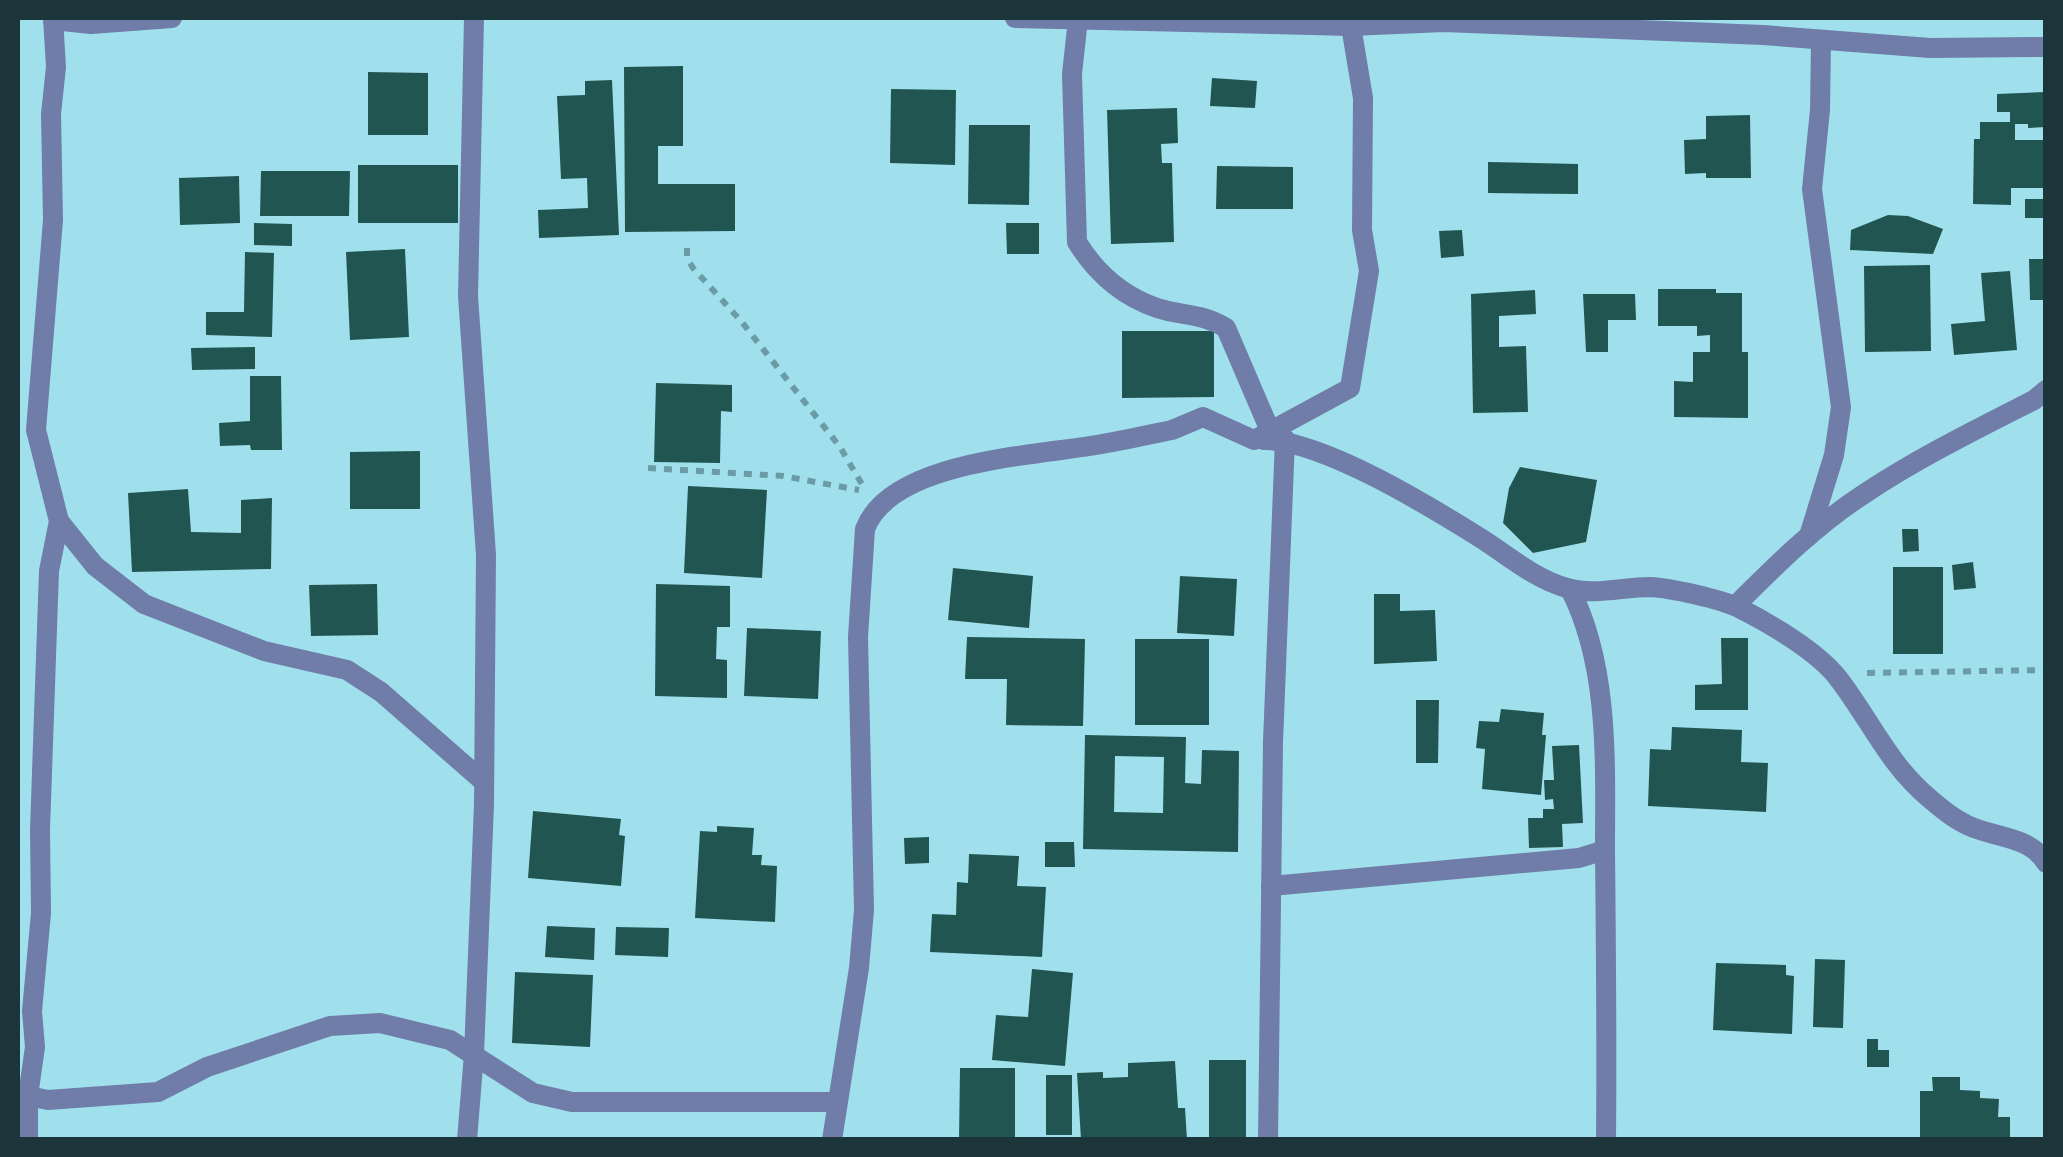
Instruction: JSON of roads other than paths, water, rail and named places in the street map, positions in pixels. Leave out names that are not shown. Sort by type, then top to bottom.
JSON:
[{"type":"street","points":[[172,18],[91,24],[53,19],[53,220],[36,430],[59,521],[95,566],[144,604],[264,651],[347,670],[381,692],[484,782]]},
{"type":"street","points":[[468,1140],[484,782],[486,554],[468,296],[474,18]]},
{"type":"street","points":[[1015,18],[1351,26],[1444,20],[1930,48],[2046,47]]},
{"type":"street","points":[[1078,19],[1072,74],[1078,242],[1092,266],[1110,282],[1158,308],[1210,317],[1226,328],[1270,437],[1268,1140]]},
{"type":"street","points":[[1270,437],[1350,388],[1369,271],[1362,230],[1364,98],[1351,26]]},
{"type":"street","points":[[1809,536],[1834,455],[1841,407],[1812,189],[1822,40]]},
{"type":"street","points":[[1734,606],[1809,536],[1862,495],[2046,390]]},
{"type":"street","points":[[832,1140],[859,968],[864,910],[858,637],[865,529],[876,507],[890,496],[951,469],[1153,434],[1203,418],[1270,437],[1428,504],[1526,570],[1570,589],[1598,593],[1649,587],[1734,606],[1784,634],[1835,673],[1905,778],[1948,815],[1978,830],[2015,838],[2041,855],[2046,863]]},
{"type":"street","points":[[28,1140],[23,1095],[34,1047],[32,1011],[41,913],[49,571],[59,521]]},
{"type":"street","points":[[1570,589],[1585,618],[1604,738],[1606,1140]]},
{"type":"street","points":[[1271,886],[1579,858],[1605,850]]},
{"type":"street","points":[[23,1095],[48,1100],[158,1092],[207,1067],[330,1026],[380,1024],[450,1040],[533,1093],[572,1102],[836,1102]]}]
